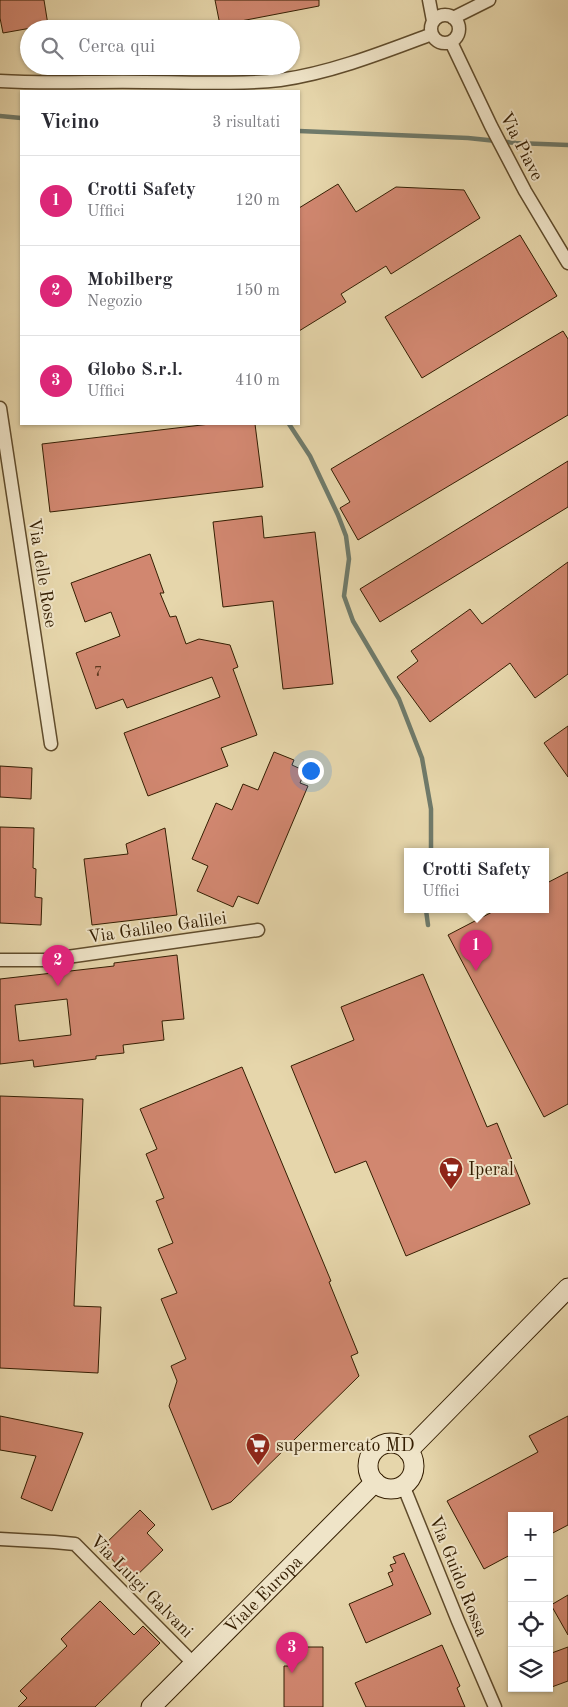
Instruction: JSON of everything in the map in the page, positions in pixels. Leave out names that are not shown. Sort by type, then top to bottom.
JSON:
[{"type":"street","points":[[0,81],[66,83],[280,80],[323,71],[433,28],[441,16],[453,18],[458,26],[459,30],[455,39],[451,42],[442,43],[434,38],[433,28],[429,0]]},
{"type":"street","points":[[453,18],[489,0]]},
{"type":"street","name":"Via Piave","points":[[451,42],[491,126],[525,191],[568,263]]},
{"type":"street","name":"Via delle Rose","points":[[0,408],[51,744]]},
{"type":"street","name":"Via Galileo Galilei","points":[[0,960],[46,960],[258,930]]},
{"type":"street","points":[[408,1451],[568,1288]]},
{"type":"street","points":[[396,1444],[408,1451],[413,1461],[413,1472],[411,1478],[403,1485],[388,1489],[375,1482],[370,1476],[369,1461],[377,1448],[396,1444]]},
{"type":"street","name":"Viale Europa","points":[[151,1707],[375,1482]]},
{"type":"street","name":"Via Guido Rossa","points":[[403,1485],[458,1621],[496,1707]]},
{"type":"street","name":"Via Luigi Galvani","points":[[0,1539],[75,1544],[194,1664]]},
{"type":"building","points":[[0,0],[44,0],[47,20],[20,20],[20,30],[3,33],[0,18]]},
{"type":"building","points":[[215,0],[319,0],[319,6],[246,20],[219,20]]},
{"type":"building","points":[[338,184],[356,212],[396,187],[464,190],[480,218],[391,274],[386,266],[341,294],[346,302],[300,330],[300,207]]},
{"type":"building","points":[[520,235],[557,296],[422,378],[385,317]]},
{"type":"building","points":[[563,331],[568,339],[568,415],[358,540],[340,508],[350,502],[331,469]]},
{"type":"building","points":[[202,425],[255,425],[263,487],[50,512],[42,444]]},
{"type":"building","points":[[568,461],[568,507],[380,622],[360,589]]},
{"type":"building","points":[[262,516],[264,538],[315,532],[333,684],[283,689],[273,601],[223,607],[213,522]]},
{"type":"building","points":[[150,554],[164,593],[160,593],[170,617],[176,616],[186,644],[199,639],[230,645],[238,667],[233,669],[257,735],[221,748],[228,766],[148,796],[124,733],[220,697],[212,677],[127,708],[123,699],[96,709],[76,653],[120,636],[111,612],[85,622],[71,583]]},
{"type":"building","points":[[568,562],[568,674],[535,698],[510,663],[430,722],[397,677],[418,661],[411,651],[470,609],[482,624]]},
{"type":"building","points":[[568,726],[568,777],[544,743]]},
{"type":"building","points":[[274,752],[294,760],[292,765],[305,771],[300,783],[308,786],[258,904],[238,896],[233,907],[197,891],[208,866],[192,859],[216,803],[232,810],[243,784],[258,790]]},
{"type":"building","points":[[0,766],[32,768],[31,799],[0,797]]},
{"type":"building","points":[[0,827],[34,828],[33,868],[36,869],[35,897],[42,898],[41,925],[0,923]]},
{"type":"building","points":[[165,828],[177,915],[92,925],[84,859],[128,854],[126,844]]},
{"type":"building","points":[[568,872],[568,1104],[544,1117],[448,935],[490,913],[549,913],[549,882]]},
{"type":"building","points":[[177,955],[184,1019],[162,1021],[164,1040],[123,1045],[124,1053],[96,1056],[96,1059],[34,1067],[33,1060],[0,1064],[0,979],[114,966],[114,963]],"holes":[[[67,999],[71,1035],[19,1041],[15,1005]]]},
{"type":"building","points":[[423,974],[487,1127],[497,1123],[530,1204],[406,1256],[366,1161],[335,1173],[291,1066],[354,1040],[341,1007]]},
{"type":"building","points":[[242,1067],[331,1281],[329,1282],[358,1353],[351,1356],[359,1376],[231,1502],[212,1510],[169,1406],[177,1381],[171,1366],[186,1359],[161,1299],[177,1293],[158,1249],[173,1243],[156,1201],[164,1198],[146,1154],[157,1149],[140,1109]]},
{"type":"building","points":[[0,1096],[83,1099],[74,1306],[101,1307],[98,1373],[0,1368]]},
{"type":"building","points":[[0,1416],[83,1433],[52,1511],[21,1498],[36,1456],[0,1450]]},
{"type":"building","points":[[568,1416],[568,1525],[553,1533],[553,1512],[508,1512],[508,1556],[484,1569],[447,1501],[538,1452],[529,1436]]},
{"type":"building","points":[[140,1510],[155,1525],[147,1533],[163,1550],[132,1580],[101,1548]]},
{"type":"building","points":[[404,1553],[431,1614],[366,1643],[349,1604],[393,1585],[388,1573],[393,1571],[390,1565],[396,1563],[393,1557]]},
{"type":"building","points":[[568,1595],[568,1635],[553,1609],[553,1604]]},
{"type":"building","points":[[100,1601],[134,1635],[143,1626],[160,1643],[95,1707],[18,1707],[27,1698],[20,1691],[67,1646],[61,1639]]},
{"type":"building","points":[[442,1645],[460,1686],[457,1688],[465,1707],[366,1707],[355,1683]]},
{"type":"building","points":[[303,1647],[323,1647],[323,1707],[284,1707],[284,1666],[292,1666],[292,1656]]},
{"type":"building","points":[[568,1647],[568,1681],[553,1687],[553,1653]]},
{"type":"waterway","points":[[0,116],[20,118]]},
{"type":"waterway","points":[[300,131],[468,138],[516,143],[568,145]]},
{"type":"waterway","points":[[290,425],[310,456],[346,536],[349,559],[344,596],[353,621],[399,699],[422,758],[431,809],[431,848]]},
{"type":"waterway","points":[[426,913],[428,925]]},
{"type":"place","name":"Crotti Safety","points":[[476,971]]},
{"type":"place","name":"Mobilberg","points":[[58,986]]},
{"type":"place","name":"Iperal","points":[[451,1190]]},
{"type":"place","name":"supermercato MD","points":[[258,1466]]},
{"type":"place","name":"Globo S.r.l.","points":[[292,1673]]}]
